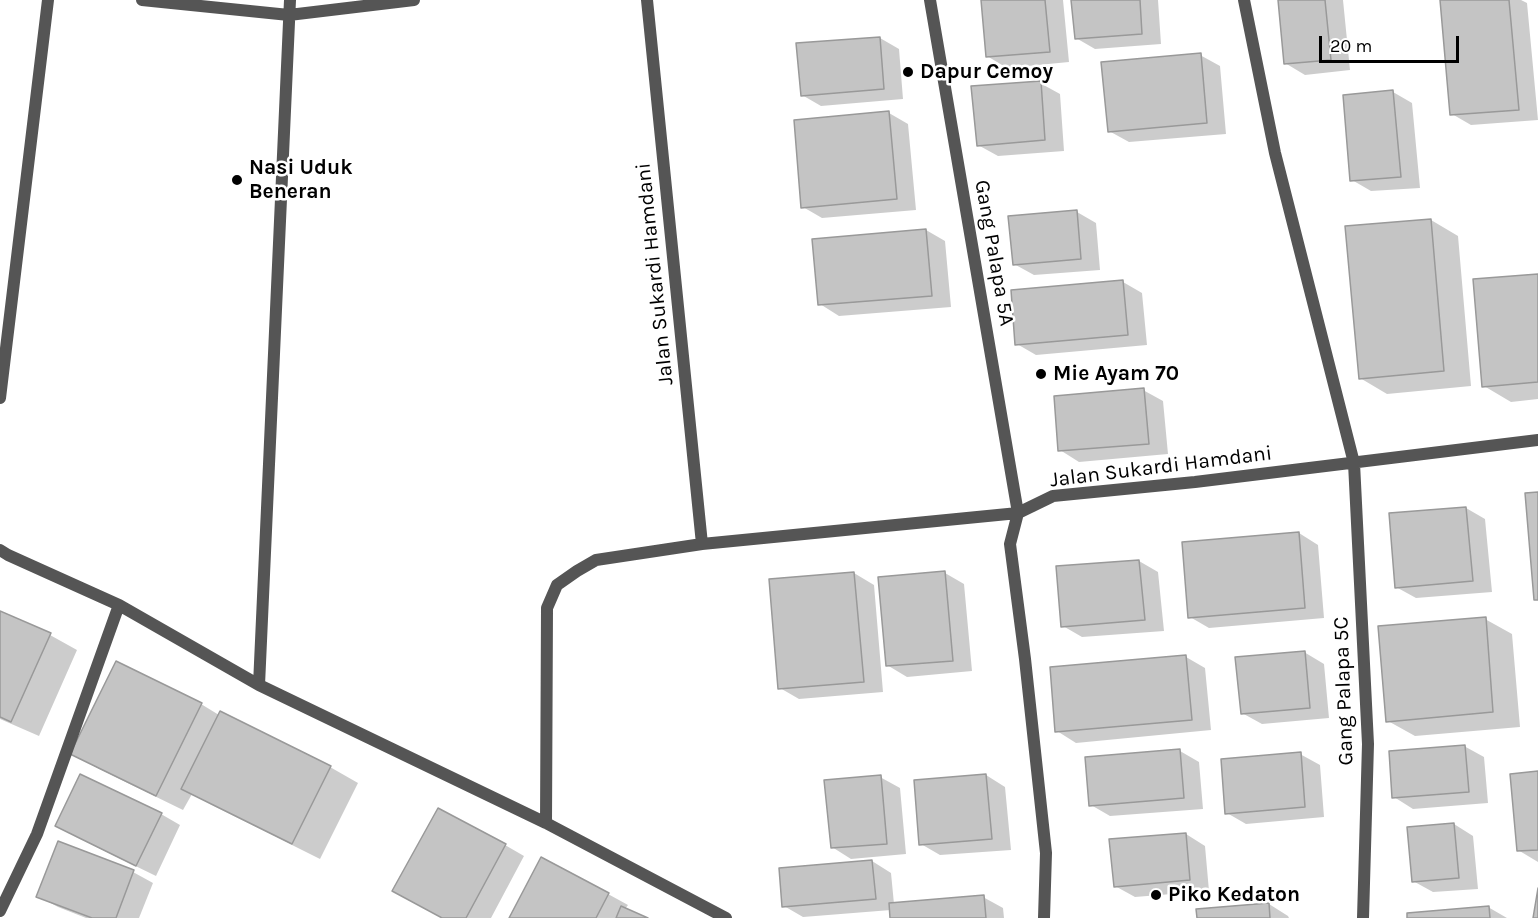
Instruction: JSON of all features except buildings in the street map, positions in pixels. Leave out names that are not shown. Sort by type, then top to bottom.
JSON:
[{"type":"street","points":[[0,398],[48,0]]},
{"type":"street","points":[[142,0],[289,15],[414,0]]},
{"type":"street","points":[[259,685],[291,0]]},
{"type":"street","name":"Jalan Sukardi Hamdani","points":[[647,0],[702,544]]},
{"type":"street","name":"Gang Palapa 5A","points":[[930,0],[1018,513]]},
{"type":"street","name":"Gang Palapa 5C","points":[[1244,0],[1275,153],[1354,463],[1368,744],[1363,918]]},
{"type":"street","name":"Jalan Sukardi Hamdani","points":[[1018,513],[1053,496],[1195,482],[1538,440]]},
{"type":"street","points":[[546,823],[547,608],[557,585],[596,560],[702,544],[1018,513],[1010,544],[1046,853],[1044,918]]},
{"type":"street","points":[[0,550],[120,605],[259,685],[546,823],[726,918]]},
{"type":"street","points":[[0,911],[37,834],[120,605]]},
{"type":"place","name":"Dapur Cemoy","points":[[908,72]]},
{"type":"place","name":"Nasi Uduk Beneran","points":[[237,180]]},
{"type":"place","name":"Mie Ayam 70","points":[[1041,374]]},
{"type":"place","name":"Piko Kedaton","points":[[1156,895]]}]
